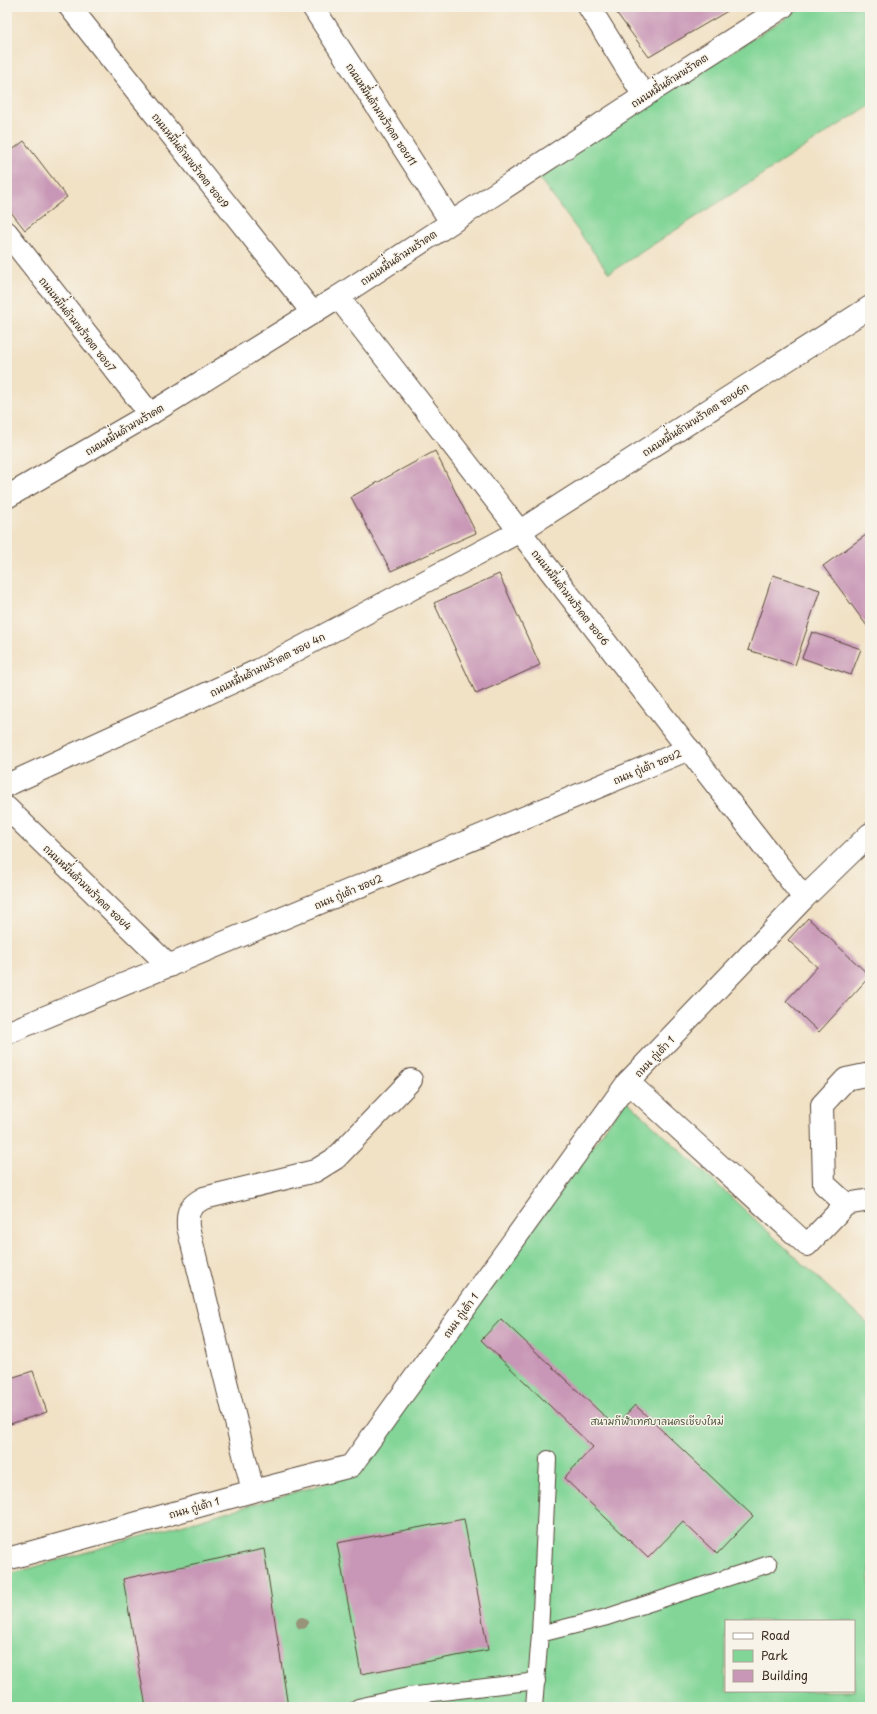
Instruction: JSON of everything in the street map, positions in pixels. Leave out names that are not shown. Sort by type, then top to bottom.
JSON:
[{"type":"street","name":"ถนนหมื่่นด้ามพร้าคต ซอย9","points":[[70,7],[312,312]]},
{"type":"street","name":"ถนนหมื่่นด้ามพร้าคต ซอย11","points":[[313,7],[451,222]]},
{"type":"street","points":[[589,7],[644,96]]},
{"type":"street","name":"ถนนหมื่่นด้ามพร้าคต","points":[[7,497],[150,414],[338,297],[644,96],[783,7]]},
{"type":"street","name":"ถนนหมื่่นด้ามพร้าคต ซอย7","points":[[7,233],[150,414]]},
{"type":"street","name":"ถนนหมื่่นด้ามพร้าคต ซอย6","points":[[338,297],[804,898]]},
{"type":"street","name":"ถนนหมื่่นด้ามพร้าคต ซอย6ก","points":[[520,531],[870,308]]},
{"type":"street","name":"ถนนหมื่่นด้ามพร้าคต ซอย 4ก","points":[[7,785],[259,670],[520,531]]},
{"type":"street","name":"ถนน กู่เต้า ซอย2","points":[[7,1033],[689,749]]},
{"type":"street","name":"ถนนหมื่่นด้ามพร้าคต ซอย4","points":[[7,808],[169,966]]},
{"type":"street","name":"ถนน กู่เต้า 1","points":[[7,1559],[253,1491],[351,1466],[628,1082],[804,898],[870,834]]},
{"type":"street","points":[[846,1204],[824,1184],[822,1105],[846,1079],[870,1074]]},
{"type":"street","points":[[253,1491],[188,1227],[190,1210],[194,1204],[204,1198],[315,1171],[325,1166],[336,1158],[411,1080]]},
{"type":"street","points":[[628,1082],[807,1245],[846,1204],[870,1200]]},
{"type":"lane","points":[[534,1707],[540,1634],[548,1459]]},
{"type":"lane","points":[[540,1634],[607,1617],[769,1564]]},
{"type":"lane","points":[[358,1707],[409,1702],[537,1681]]},
{"type":"green space","points":[[803,7],[870,7],[870,105],[609,273],[537,175]]},
{"type":"green space","name":"สนามกีฬาเทศบาลนครเชียงใหม่","points":[[626,1100],[870,1326],[870,1707],[7,1707],[7,1575],[355,1475]]},
{"type":"building","points":[[730,7],[731,9],[649,57],[613,8]]},
{"type":"building","points":[[24,141],[67,197],[25,230],[7,207],[7,154]]},
{"type":"building","points":[[435,451],[476,533],[391,571],[351,497]]},
{"type":"building","points":[[870,532],[870,630],[823,566]]},
{"type":"building","points":[[499,574],[540,665],[476,694],[434,603]]},
{"type":"building","points":[[773,575],[820,590],[795,665],[748,650]]},
{"type":"building","points":[[812,632],[861,649],[851,675],[802,658]]},
{"type":"building","points":[[808,918],[870,976],[819,1032],[786,1001],[817,967],[788,940]]},
{"type":"building","points":[[501,1319],[615,1426],[635,1405],[753,1516],[717,1554],[683,1522],[648,1558],[564,1478],[593,1447],[481,1340]]},
{"type":"building","points":[[33,1371],[47,1412],[7,1425],[7,1379]]},
{"type":"building","points":[[464,1519],[488,1650],[361,1674],[337,1543]]},
{"type":"building","points":[[264,1549],[288,1707],[146,1707],[123,1579]]}]
